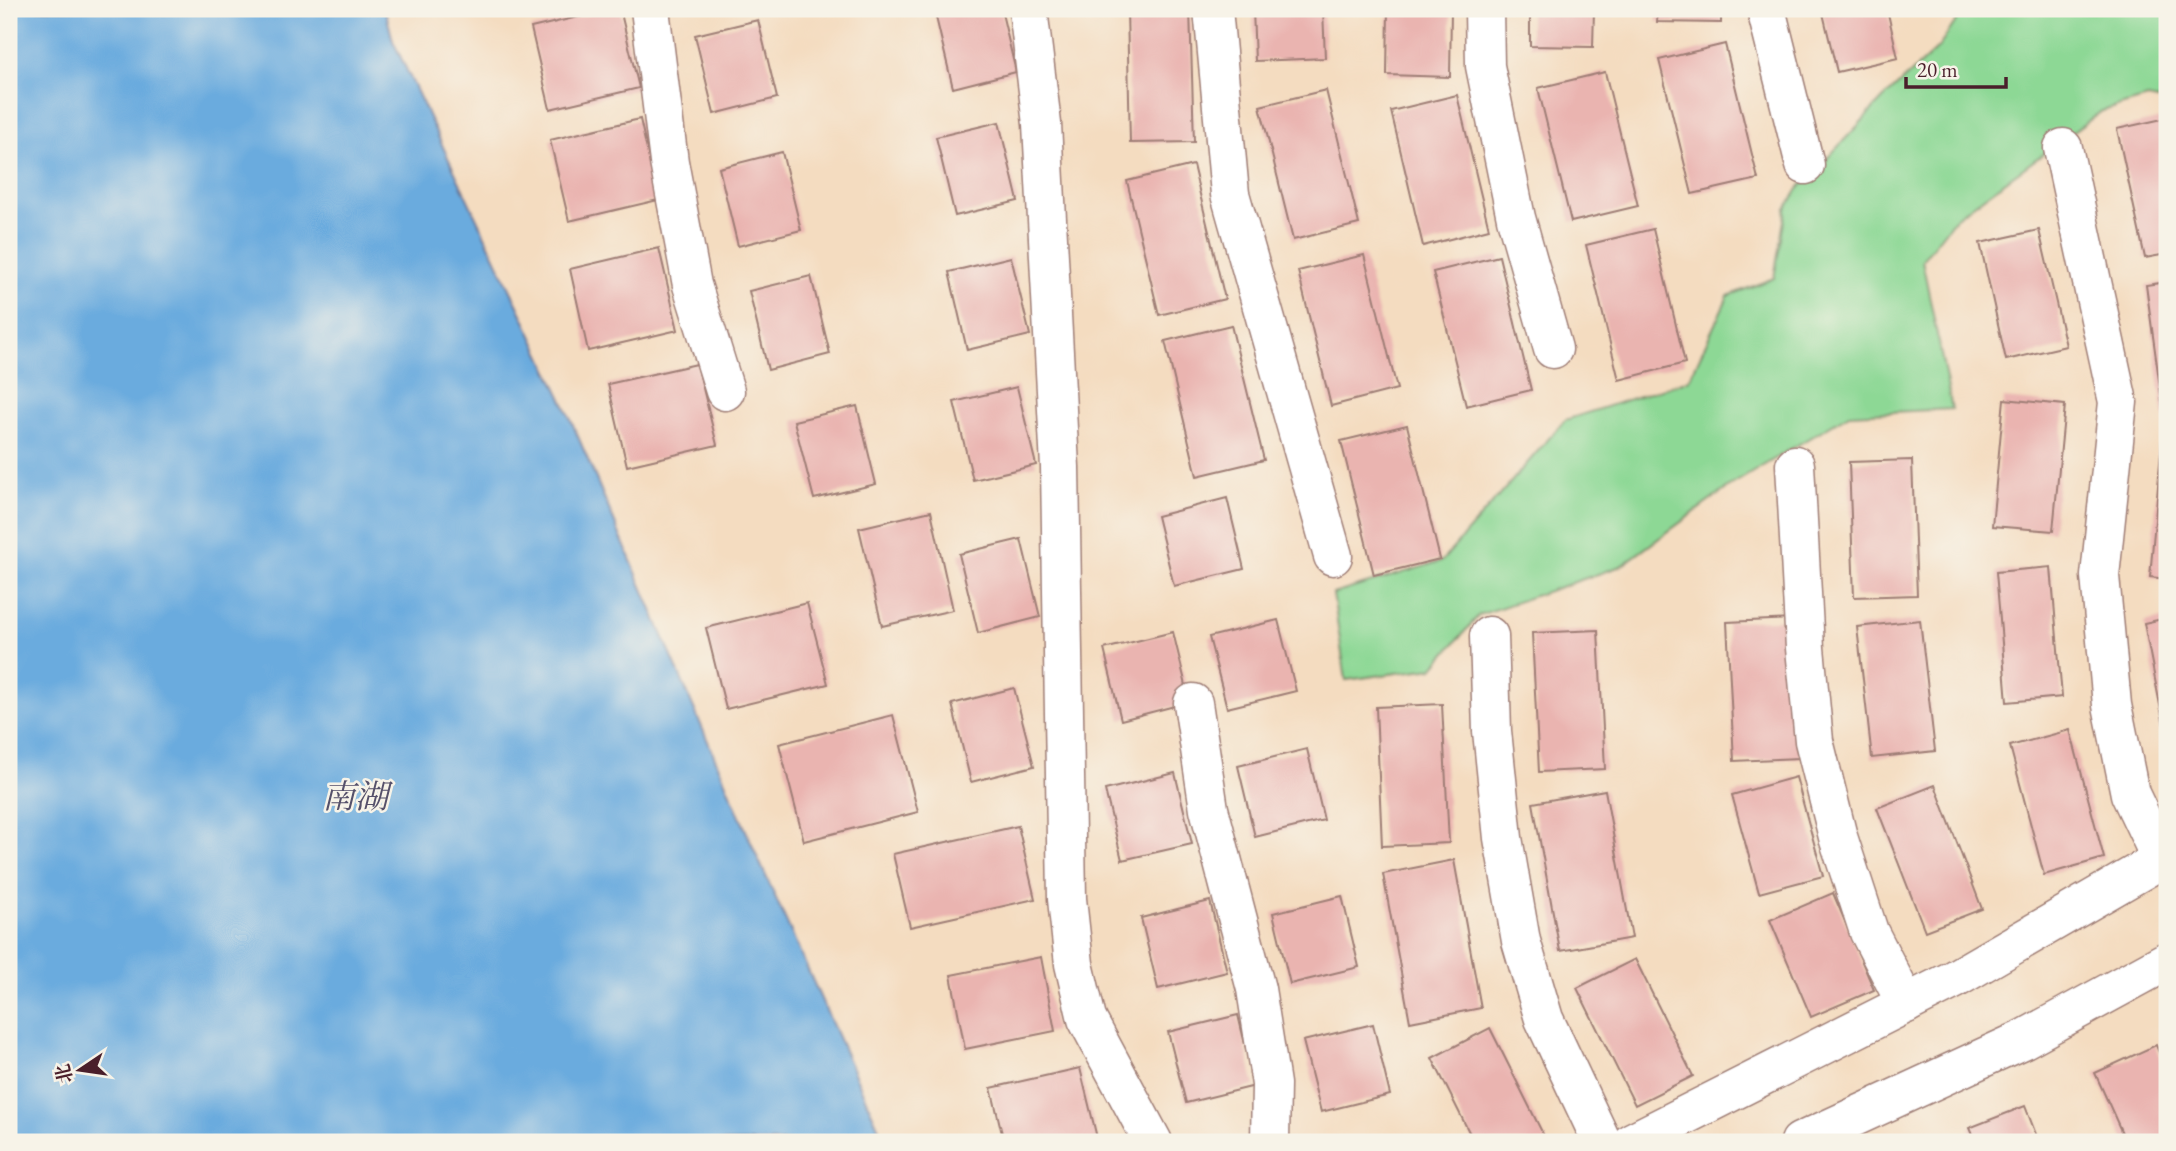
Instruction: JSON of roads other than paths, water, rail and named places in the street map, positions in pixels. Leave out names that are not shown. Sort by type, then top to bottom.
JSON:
[{"type":"street","points":[[650,9],[669,162],[692,285],[725,391]]},
{"type":"street","points":[[1028,9],[1042,124],[1060,467],[1067,899],[1074,964],[1087,1019],[1153,1142]]},
{"type":"street","points":[[1213,9],[1230,194],[1333,556]]},
{"type":"street","points":[[1484,9],[1485,66],[1516,218],[1553,349]]},
{"type":"street","points":[[1766,9],[1805,165]]},
{"type":"street","points":[[1632,1142],[1954,980],[2164,858],[2130,794],[2112,705],[2100,576],[2118,402],[2063,148]]},
{"type":"street","points":[[1795,465],[1805,648],[1814,741],[1838,837],[1869,932],[1906,1004]]},
{"type":"street","points":[[1489,636],[1492,731],[1503,838],[1521,941],[1544,1019],[1602,1142]]},
{"type":"street","points":[[1193,703],[1209,809],[1256,989],[1271,1084],[1269,1142]]},
{"type":"street","points":[[1800,1142],[2024,1039],[2167,961]]},
{"type":"water","name":"南湖","points":[[9,9],[385,9],[393,41],[562,399],[756,854],[885,1142],[9,1142]]}]
